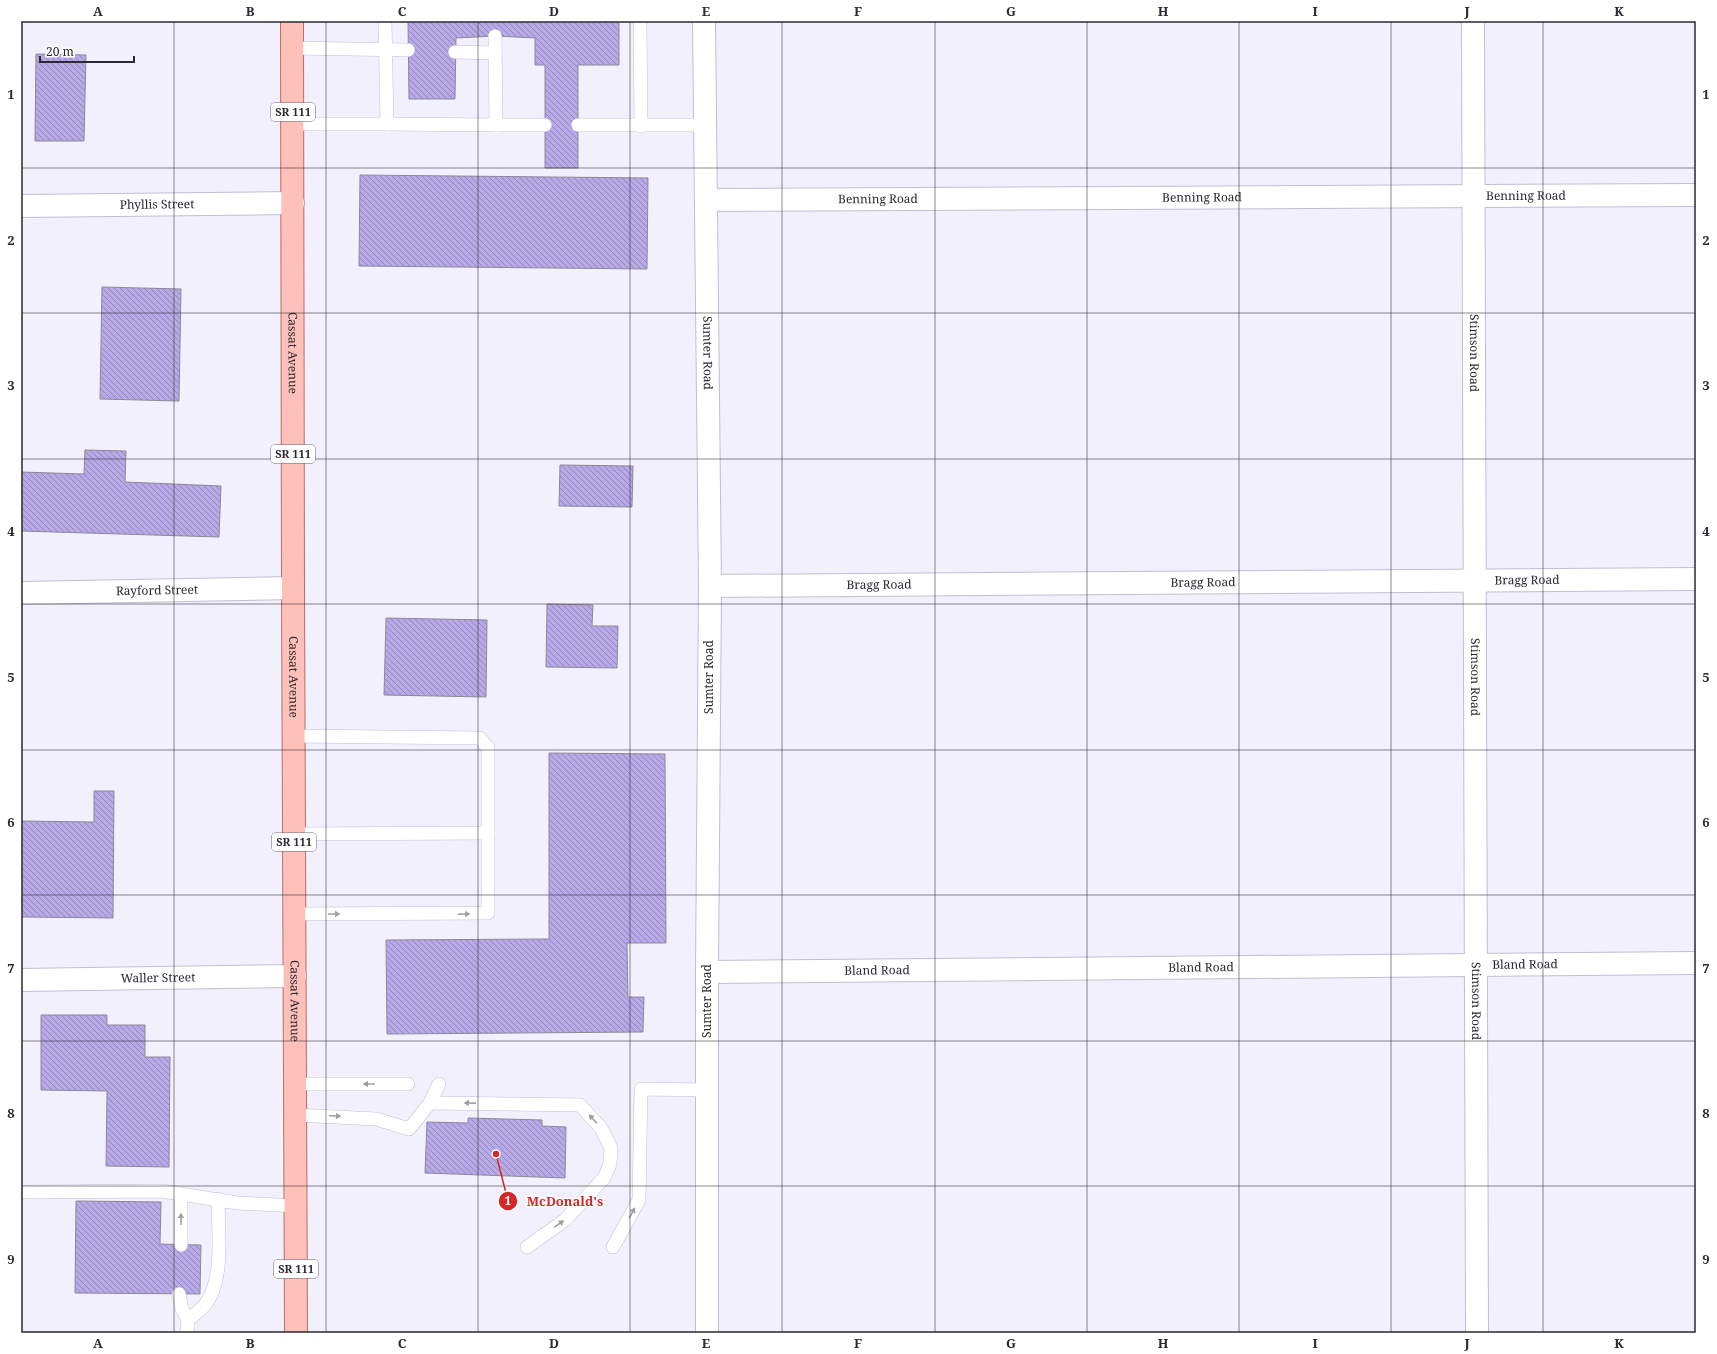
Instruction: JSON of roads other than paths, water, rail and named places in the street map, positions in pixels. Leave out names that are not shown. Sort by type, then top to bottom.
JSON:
[{"type":"main road","name":"Cassat Avenue","points":[[292,21],[296,1333]]},
{"type":"street","name":"Sumter Road","points":[[704,21],[710,586],[707,972],[707,1333]]},
{"type":"street","name":"Stimson Road","points":[[1473,21],[1474,964],[1477,1333]]},
{"type":"street","name":"Benning Road","points":[[707,200],[1696,195]]},
{"type":"street","name":"Phyllis Street","points":[[21,206],[293,203]]},
{"type":"street","name":"Bragg Road","points":[[710,586],[1696,579]]},
{"type":"street","name":"Rayford Street","points":[[21,593],[293,588]]},
{"type":"street","name":"Bland Road","points":[[707,972],[1696,963]]},
{"type":"street","name":"Waller Street","points":[[21,980],[295,976]]},
{"type":"lane","points":[[385,21],[387,124]]},
{"type":"lane","points":[[640,21],[641,126]]},
{"type":"lane","points":[[495,36],[496,125]]},
{"type":"lane","points":[[293,48],[408,50]]},
{"type":"lane","points":[[455,52],[495,53]]},
{"type":"lane","points":[[293,124],[545,125]]},
{"type":"lane","points":[[578,125],[706,125]]},
{"type":"lane","points":[[294,736],[480,738],[488,748],[488,913],[295,914]]},
{"type":"lane","points":[[294,834],[488,833]]},
{"type":"lane","points":[[295,1084],[408,1084]]},
{"type":"lane","points":[[296,1115],[376,1119],[409,1129],[430,1103],[439,1084]]},
{"type":"lane","points":[[613,1247],[639,1200],[641,1089],[707,1090]]},
{"type":"lane","points":[[430,1103],[580,1105],[601,1128],[611,1148],[610,1164],[604,1178],[565,1220],[527,1247]]},
{"type":"lane","points":[[21,1192],[162,1191],[237,1203],[296,1206]]},
{"type":"lane","points":[[181,1194],[181,1245]]},
{"type":"lane","points":[[188,1327],[205,1305],[213,1290],[218,1267],[218,1199]]},
{"type":"lane","points":[[179,1294],[188,1327]]},
{"type":"place","name":"McDonald's","points":[[496,1154]]}]
